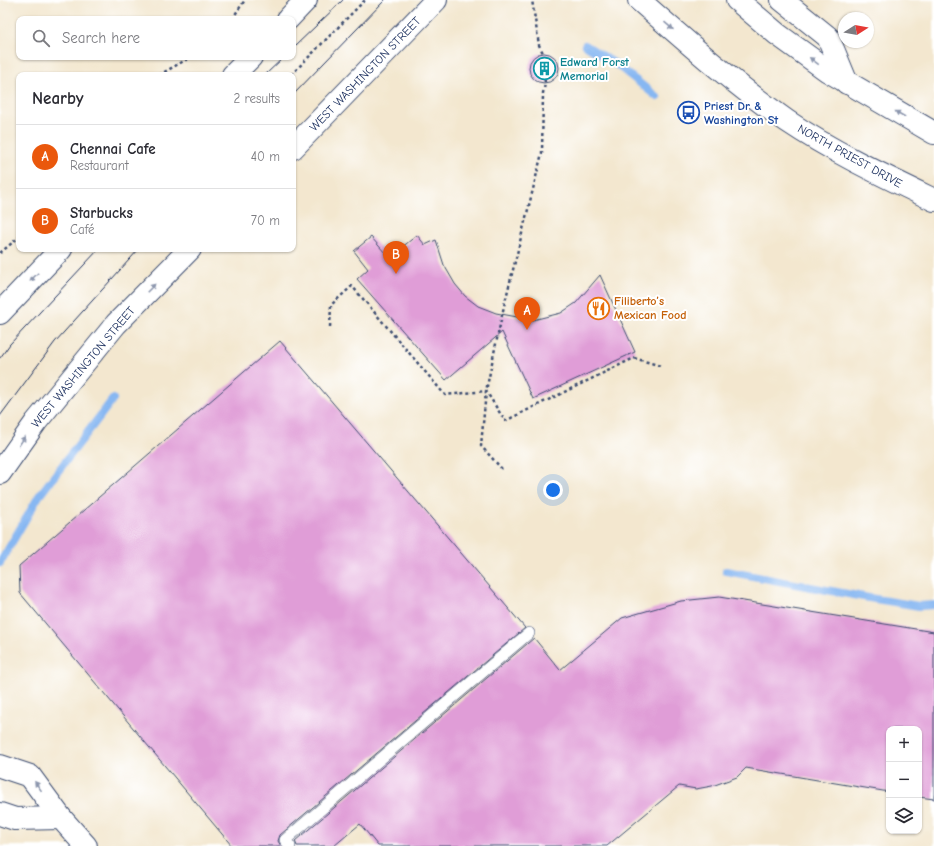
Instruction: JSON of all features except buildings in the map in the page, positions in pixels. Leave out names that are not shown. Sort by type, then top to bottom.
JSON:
[{"type":"main road","points":[[291,16],[306,0]]},
{"type":"main road","name":"WEST WASHINGTON STREET","points":[[296,145],[436,0]]},
{"type":"main road","name":"NORTH PRIEST DRIVE","points":[[639,0],[722,71],[788,122],[852,158],[934,200]]},
{"type":"main road","points":[[737,0],[828,71],[934,133]]},
{"type":"main road","points":[[782,0],[828,36],[847,83]]},
{"type":"main road","points":[[236,72],[248,60]]},
{"type":"main road","points":[[0,313],[58,252]]},
{"type":"main road","name":"WEST WASHINGTON STREET","points":[[0,473],[36,422],[116,324],[187,252]]},
{"type":"main road","points":[[0,766],[30,776],[61,818],[86,846]]},
{"type":"main road","points":[[0,814],[15,819],[61,818]]},
{"type":"lane","points":[[290,846],[285,840],[529,633]]},
{"type":"path","points":[[234,16],[245,0]]},
{"type":"path","points":[[294,72],[365,0]]},
{"type":"path","points":[[502,469],[481,446],[486,391],[504,306],[542,153],[543,93],[545,84],[543,53],[539,45],[532,0]]},
{"type":"path","points":[[164,72],[186,60]]},
{"type":"path","points":[[0,253],[16,240]]},
{"type":"path","points":[[330,327],[331,305],[352,286],[445,395],[486,391]]},
{"type":"path","points":[[486,391],[505,421],[634,358],[661,366]]},
{"type":"waterway","points":[[585,45],[617,65],[657,97]]},
{"type":"waterway","points":[[0,563],[39,496],[113,399]]},
{"type":"waterway","points":[[726,571],[869,598],[919,606],[934,605]]},
{"type":"tram line","points":[[296,45],[343,0]]},
{"type":"tram line","points":[[296,92],[385,0]]},
{"type":"tram line","points":[[268,72],[281,60]]},
{"type":"tram line","points":[[0,358],[10,344],[96,252]]},
{"type":"tram line","points":[[0,416],[55,342],[136,252]]},
{"type":"place","name":"Edward Forst Memorial","points":[[544,69]]},
{"type":"place","name":"Priest Dr & Washington St","points":[[689,113]]},
{"type":"place","name":"Starbucks","points":[[396,274]]},
{"type":"place","name":"Filiberto’s Mexican Food","points":[[598,308]]},
{"type":"place","name":"Chennai Cafe","points":[[527,330]]}]
